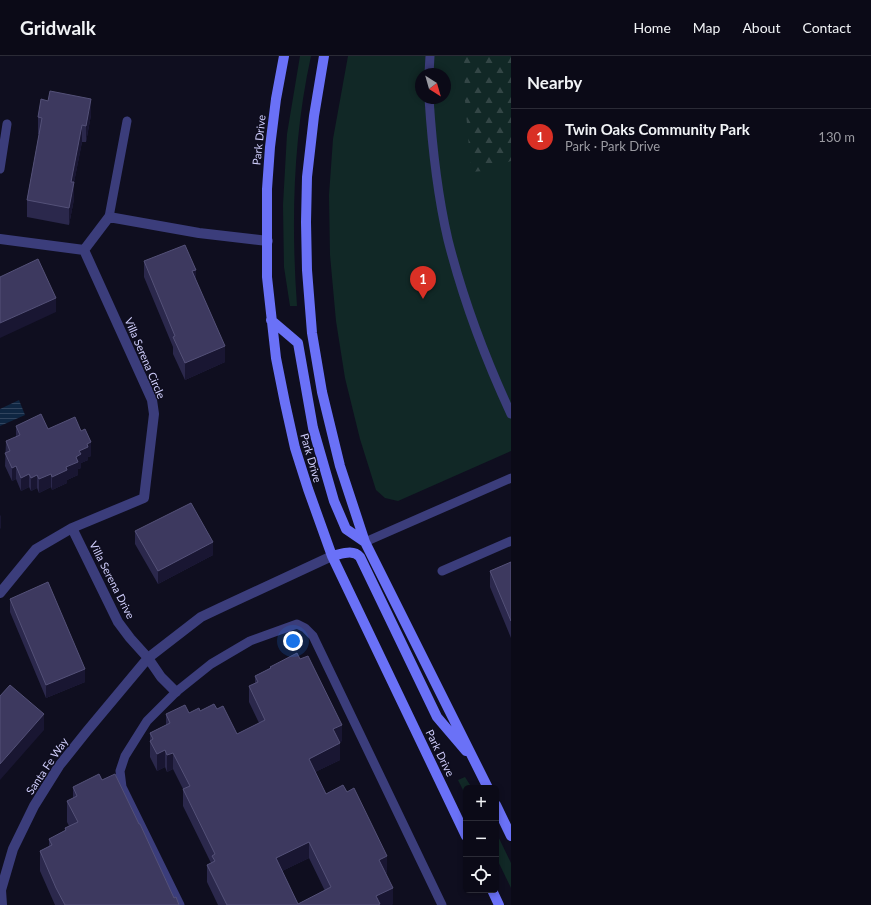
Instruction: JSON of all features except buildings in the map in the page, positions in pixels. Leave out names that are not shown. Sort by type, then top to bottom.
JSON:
[{"type":"main road","name":"Park Drive","points":[[284,56],[276,99],[270,147],[267,189],[267,276],[276,358],[295,448],[332,556],[463,830]]},
{"type":"main road","points":[[324,56],[314,116],[307,177],[307,249],[312,333],[322,392],[340,466],[366,542],[487,785]]},
{"type":"main road","points":[[271,320],[298,343],[313,428],[334,501],[346,530],[366,542]]},
{"type":"main road","points":[[332,556],[351,552],[356,553],[360,557],[437,716],[478,766]]},
{"type":"main road","points":[[499,811],[511,836]]},
{"type":"main road","points":[[493,893],[499,905]]},
{"type":"street","points":[[0,239],[84,250],[109,217],[199,232],[268,241]]},
{"type":"street","name":"Villa Serena Circle","points":[[0,593],[36,549],[72,528],[144,498],[154,414],[152,400],[84,250]]},
{"type":"street","name":"Villa Serena Drive","points":[[72,528],[118,622],[148,658]]},
{"type":"street","name":"Santa Fe Way","points":[[2,905],[1,890],[13,849],[34,806],[63,760],[148,658],[201,617],[332,556]]},
{"type":"street","points":[[148,658],[161,677],[176,692]]},
{"type":"lane","points":[[429,68],[430,56]]},
{"type":"lane","points":[[429,104],[432,139],[439,189],[448,238],[461,288],[486,355],[511,414]]},
{"type":"lane","points":[[109,217],[127,121]]},
{"type":"lane","points":[[0,168],[7,124]]},
{"type":"lane","points":[[366,542],[511,478]]},
{"type":"lane","points":[[442,572],[511,541]]},
{"type":"lane","points":[[180,905],[122,786],[120,771],[125,756],[147,721],[176,692],[211,664],[250,641],[297,624],[305,628],[313,636],[442,905]]},
{"type":"green space","points":[[300,56],[311,56],[300,118],[295,180],[294,243],[297,306],[290,306],[284,267],[283,205],[287,134]]},
{"type":"green space","points":[[348,56],[511,56],[511,451],[398,501],[385,498],[376,490],[360,439],[345,378],[336,321],[330,255],[329,195],[333,139]]},
{"type":"green space","points":[[464,56],[511,56],[511,161],[483,171],[471,172],[465,100]]},
{"type":"green space","points":[[465,777],[470,785],[463,785],[463,790],[458,780]]},
{"type":"green space","points":[[499,838],[511,863],[511,888],[499,863]]},
{"type":"water","points":[[19,400],[25,415],[0,426],[0,409]]},
{"type":"place","name":"Twin Oaks Community Park","points":[[423,299]]}]
